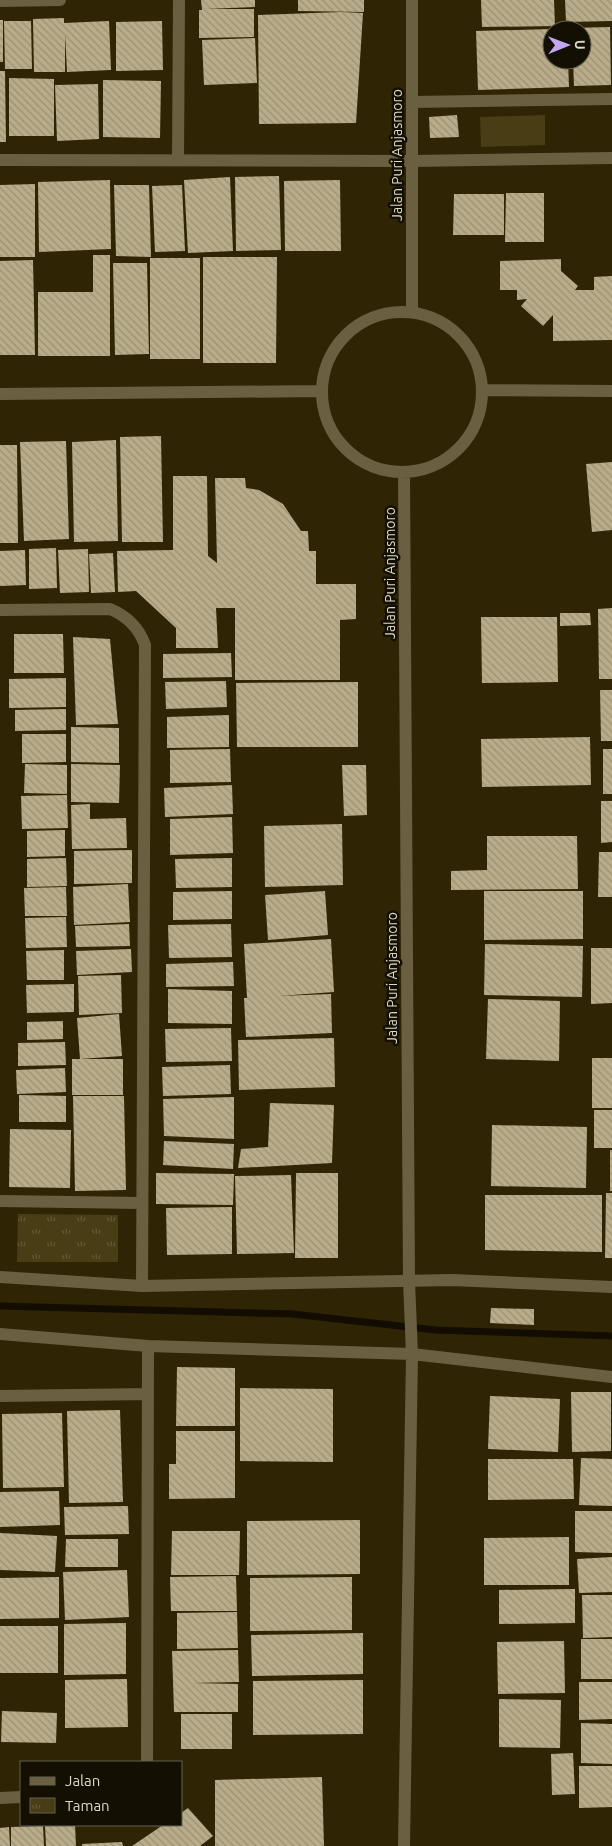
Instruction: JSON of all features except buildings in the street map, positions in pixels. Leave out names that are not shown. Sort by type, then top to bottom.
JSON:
[{"type":"street","points":[[0,1],[60,0]]},
{"type":"street","points":[[178,159],[179,0]]},
{"type":"street","name":"Jalan Puri Anjasmoro","points":[[412,0],[412,311]]},
{"type":"street","points":[[412,102],[612,100]]},
{"type":"street","points":[[0,160],[412,161],[612,158]]},
{"type":"street","points":[[412,311],[433,317],[453,329],[468,346],[479,367],[483,390],[479,415],[468,438],[451,456],[429,468],[404,473],[379,469],[356,458],[349,452],[337,440],[325,416],[321,391],[326,364],[339,341],[352,329],[359,323],[383,313],[412,311]]},
{"type":"street","points":[[483,390],[612,391]]},
{"type":"street","points":[[0,394],[321,391]]},
{"type":"street","name":"Jalan Puri Anjasmoro","points":[[404,473],[409,1281],[412,1348],[404,1846]]},
{"type":"street","points":[[0,610],[110,609],[132,623],[145,645],[142,1286]]},
{"type":"street","points":[[0,1201],[141,1203]]},
{"type":"street","points":[[0,1277],[142,1286],[452,1280],[612,1287]]},
{"type":"street","points":[[0,1334],[148,1346],[412,1348],[612,1377]]},
{"type":"street","points":[[147,1761],[148,1346]]},
{"type":"street","points":[[0,1396],[148,1394]]},
{"type":"street","points":[[0,1798],[20,1797]]},
{"type":"green space","points":[[545,115],[545,145],[481,147],[480,117]]},
{"type":"green space","points":[[18,1214],[118,1215],[118,1262],[17,1262]]},
{"type":"waterway","points":[[0,1306],[292,1314],[436,1330],[612,1336]]}]
